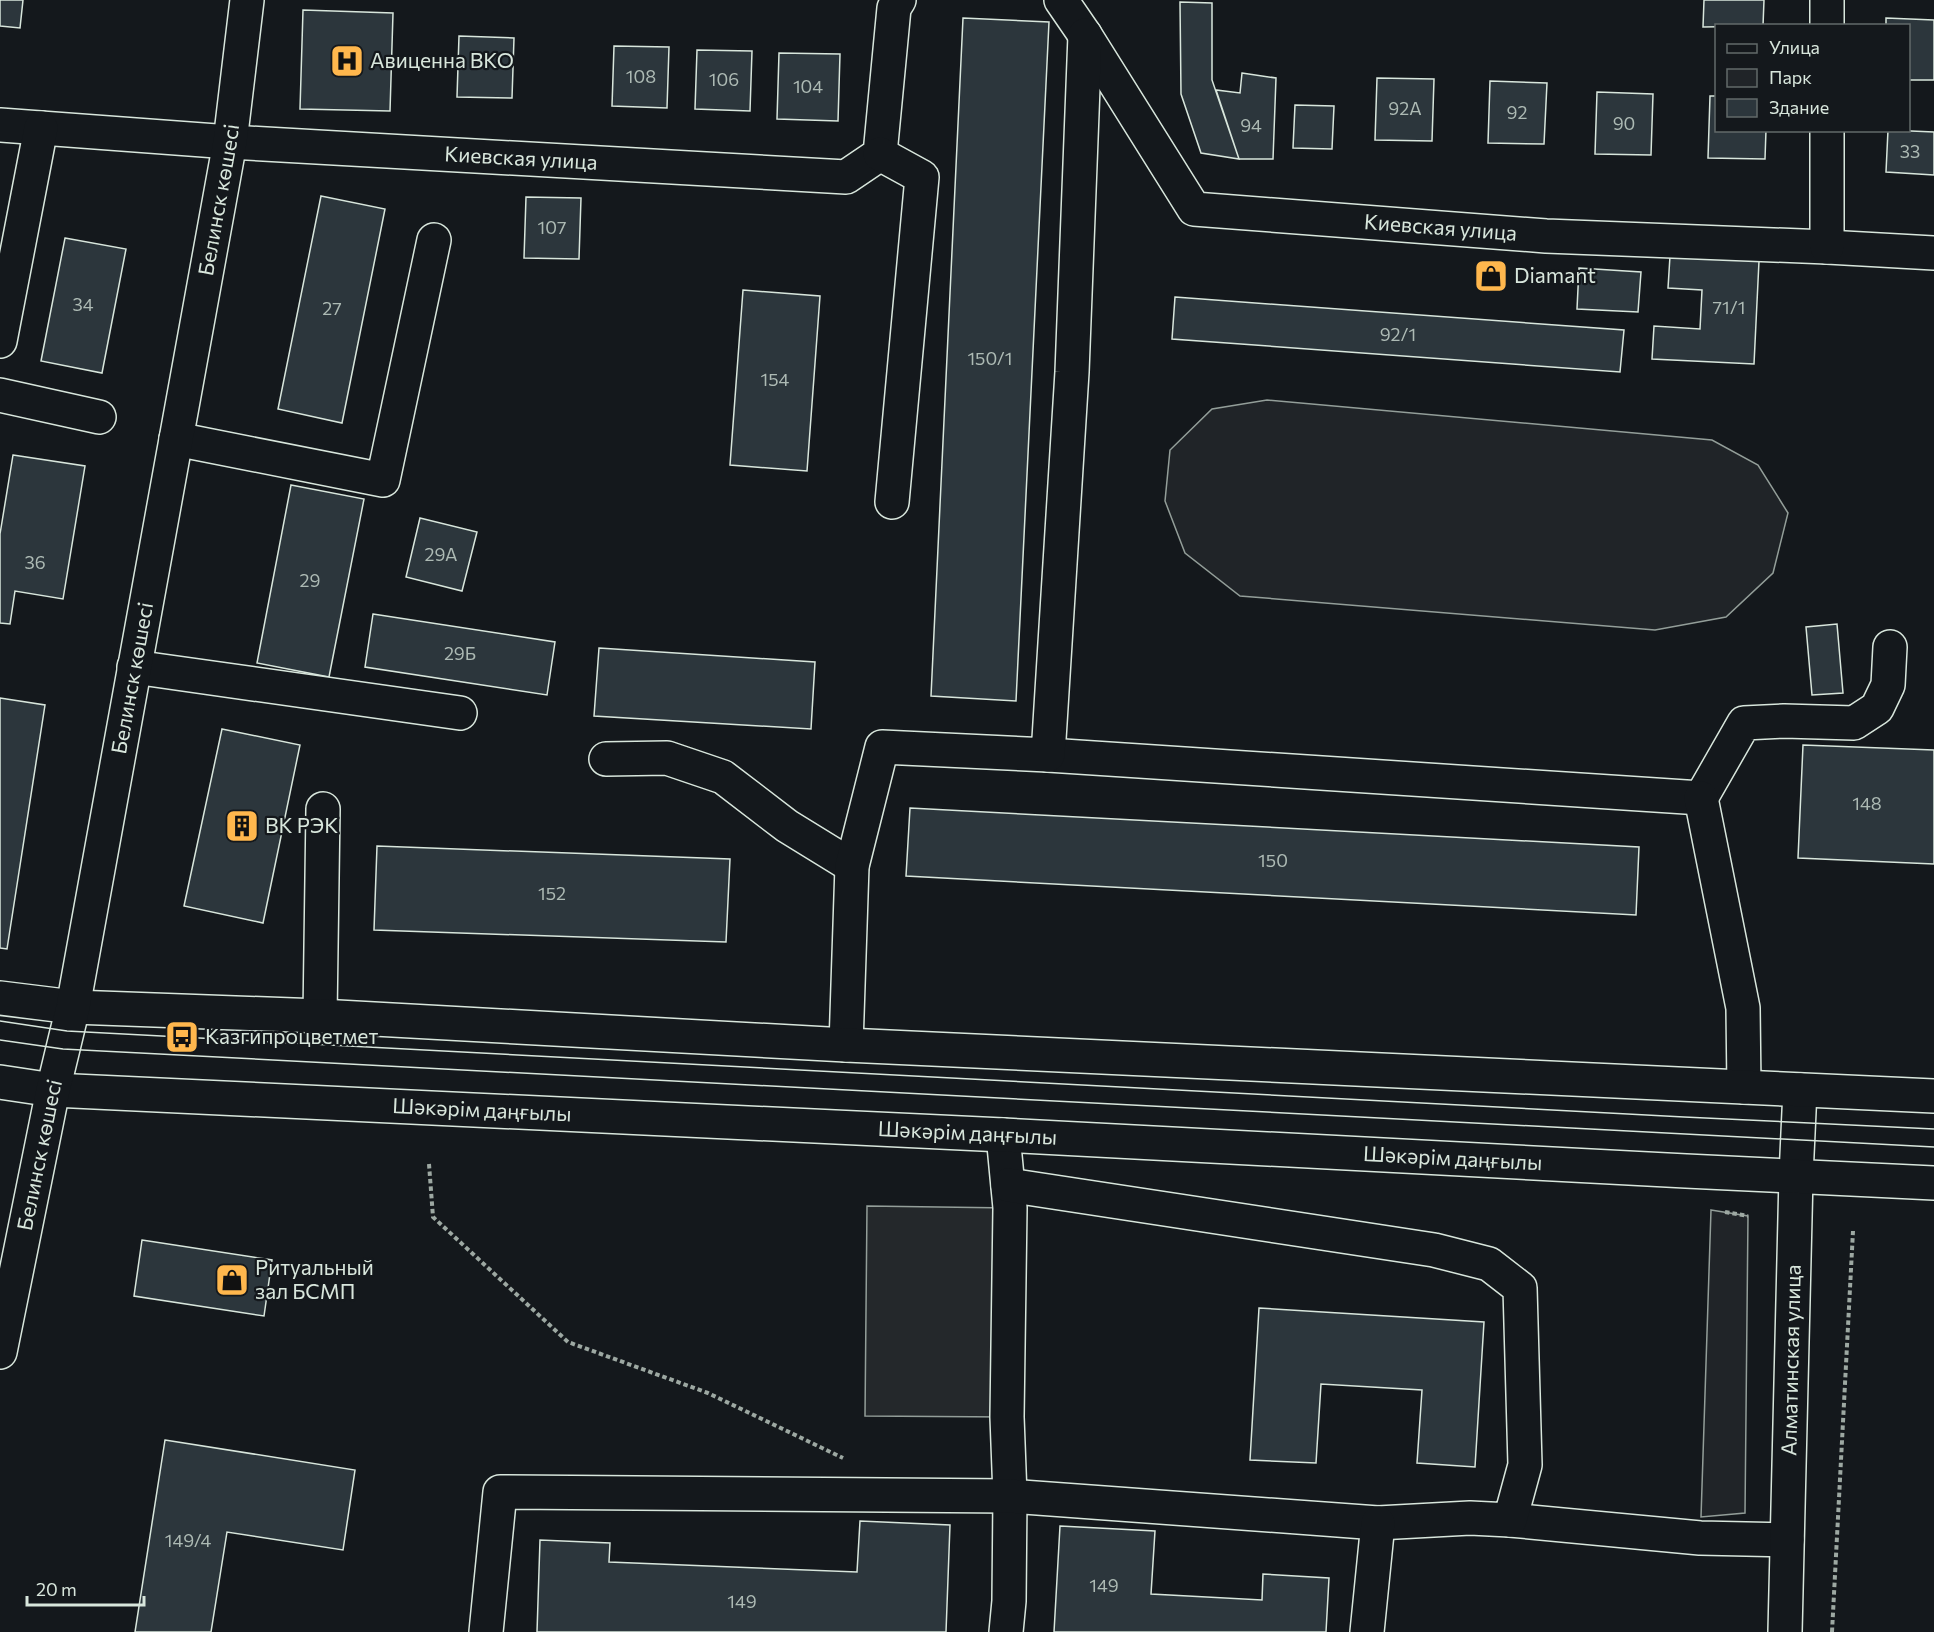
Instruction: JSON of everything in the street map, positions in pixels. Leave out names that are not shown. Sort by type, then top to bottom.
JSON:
[{"type":"main road","name":"Белинск көшесі","points":[[0,1352],[53,1090],[73,1007],[230,142],[247,0]]},
{"type":"main road","points":[[892,502],[922,177],[880,154],[894,8],[899,0]]},
{"type":"main road","name":"Киевская улица","points":[[1061,0],[1194,209],[1546,236],[1934,253]]},
{"type":"main road","points":[[1827,0],[1827,24]]},
{"type":"main road","points":[[1048,754],[1071,372],[1085,35]]},
{"type":"main road","name":"Киевская улица","points":[[0,125],[230,142],[846,177],[880,154]]},
{"type":"main road","points":[[0,341],[41,128]]},
{"type":"main road","points":[[1827,132],[1827,247]]},
{"type":"main road","points":[[176,439],[383,480],[434,240]]},
{"type":"main road","points":[[0,395],[99,417]]},
{"type":"main road","points":[[1744,1087],[1743,1008],[1701,798],[1744,723],[1784,721],[1854,723],[1877,708],[1888,685],[1890,647]]},
{"type":"main road","points":[[134,667],[460,713]]},
{"type":"main road","points":[[846,1045],[852,866],[882,747],[1048,754],[1701,798]]},
{"type":"main road","points":[[606,759],[667,758],[723,777],[786,826],[852,866]]},
{"type":"main road","points":[[320,1016],[323,808]]},
{"type":"main road","points":[[0,998],[73,1007],[320,1016],[846,1045],[1934,1096]]},
{"type":"main road","name":"Шәкәрім даңғылы","points":[[0,1082],[53,1090],[1934,1182]]},
{"type":"main road","name":"Алматинская улица","points":[[1785,1632],[1800,1090]]},
{"type":"main road","points":[[1003,1135],[1010,1208],[1007,1417],[1010,1496],[1009,1601],[1006,1632]]},
{"type":"main road","points":[[1008,1185],[1434,1250],[1489,1264],[1520,1288],[1525,1465],[1510,1520]]},
{"type":"main road","points":[[486,1632],[500,1492],[1010,1496],[1378,1523],[1470,1518],[1700,1538],[1787,1540]]},
{"type":"main road","points":[[1367,1632],[1378,1523]]},
{"type":"path","points":[[429,1164],[434,1217],[568,1342],[708,1393],[840,1455],[883,1495]]},
{"type":"path","points":[[1832,1632],[1852,1231]]},
{"type":"green space","points":[[1267,400],[1712,440],[1758,465],[1788,513],[1773,573],[1726,617],[1655,630],[1240,596],[1185,553],[1165,501],[1170,450],[1212,409]]},
{"type":"green space","points":[[1711,1210],[1748,1216],[1745,1513],[1701,1517]]},
{"type":"shaded area","points":[[867,1206],[1010,1208],[1007,1417],[865,1416]]},
{"type":"building","points":[[0,0],[23,0],[20,28],[0,26]]},
{"type":"building","points":[[1704,0],[1764,0],[1763,24],[1715,24],[1715,27],[1703,27]]},
{"type":"building","points":[[1180,2],[1212,3],[1212,80],[1239,159],[1201,153],[1181,94]]},
{"type":"building","name":"Авиценна ВКО","points":[[303,10],[393,13],[390,111],[300,109]]},
{"type":"building","points":[[963,18],[1049,22],[1016,701],[931,696]]},
{"type":"building","points":[[1886,18],[1934,20],[1934,80],[1910,80],[1910,24],[1886,24]]},
{"type":"building","points":[[459,36],[514,38],[512,98],[457,97]]},
{"type":"building","points":[[614,46],[669,47],[667,108],[612,106]]},
{"type":"building","points":[[697,50],[752,51],[750,111],[695,109]]},
{"type":"building","points":[[779,53],[840,54],[838,121],[777,119]]},
{"type":"building","points":[[1242,73],[1276,78],[1273,159],[1239,159],[1216,90],[1240,93]]},
{"type":"building","points":[[1377,78],[1434,79],[1432,141],[1375,140]]},
{"type":"building","points":[[1490,81],[1547,83],[1544,144],[1488,143]]},
{"type":"building","points":[[1597,92],[1653,94],[1651,155],[1595,154]]},
{"type":"building","points":[[1710,96],[1715,96],[1715,132],[1766,132],[1765,159],[1708,158]]},
{"type":"building","points":[[1295,105],[1334,106],[1332,149],[1293,148]]},
{"type":"building","points":[[1888,132],[1934,132],[1934,175],[1886,172]]},
{"type":"building","points":[[321,196],[385,209],[342,423],[278,409]]},
{"type":"building","points":[[526,197],[581,198],[579,259],[524,258]]},
{"type":"building","points":[[65,238],[126,249],[102,373],[41,361]]},
{"type":"building","points":[[1670,256],[1759,261],[1754,364],[1652,359],[1654,326],[1700,329],[1702,290],[1668,288]]},
{"type":"building","points":[[1579,268],[1641,272],[1638,312],[1577,309]]},
{"type":"building","points":[[743,290],[820,296],[807,471],[730,465]]},
{"type":"building","points":[[1175,297],[1624,330],[1620,372],[1172,339]]},
{"type":"building","points":[[13,455],[85,466],[63,599],[15,591],[10,624],[0,623],[0,534]]},
{"type":"building","points":[[291,485],[364,499],[329,677],[257,663]]},
{"type":"building","points":[[420,518],[477,532],[462,591],[406,577]]},
{"type":"building","points":[[373,614],[555,642],[547,695],[365,667]]},
{"type":"building","points":[[1837,624],[1843,693],[1812,695],[1806,627]]},
{"type":"building","points":[[599,648],[815,662],[811,729],[594,716]]},
{"type":"building","points":[[0,698],[45,705],[7,949],[0,948]]},
{"type":"building","name":"ВК РЭК","points":[[222,729],[300,745],[263,923],[184,906]]},
{"type":"building","points":[[1803,745],[1934,750],[1934,864],[1798,858]]},
{"type":"building","points":[[910,808],[1639,847],[1636,915],[906,876]]},
{"type":"building","points":[[377,846],[730,859],[726,942],[374,930]]},
{"type":"building","points":[[142,1240],[272,1260],[264,1316],[134,1296]]},
{"type":"building","points":[[1259,1308],[1484,1322],[1475,1467],[1417,1463],[1422,1390],[1321,1384],[1316,1463],[1250,1460]]},
{"type":"building","points":[[165,1440],[355,1470],[343,1550],[227,1532],[211,1632],[135,1632]]},
{"type":"building","points":[[860,1521],[950,1525],[946,1632],[537,1632],[540,1540],[610,1543],[609,1562],[857,1572]]},
{"type":"building","points":[[1060,1526],[1155,1531],[1151,1594],[1262,1600],[1263,1574],[1329,1578],[1326,1632],[1054,1632]]},
{"type":"tram line","points":[[0,1021],[67,1031],[1934,1129]]},
{"type":"tram line","points":[[0,1040],[63,1049],[1934,1147]]},
{"type":"place","name":"Авиценна ВКО","points":[[347,61]]},
{"type":"place","name":"Diamant","points":[[1491,276]]},
{"type":"place","name":"ВК РЭК","points":[[242,826]]},
{"type":"place","name":"Казгипроцветмет","points":[[182,1037]]},
{"type":"place","name":"Ритуальный зал БСМП","points":[[232,1280]]}]
